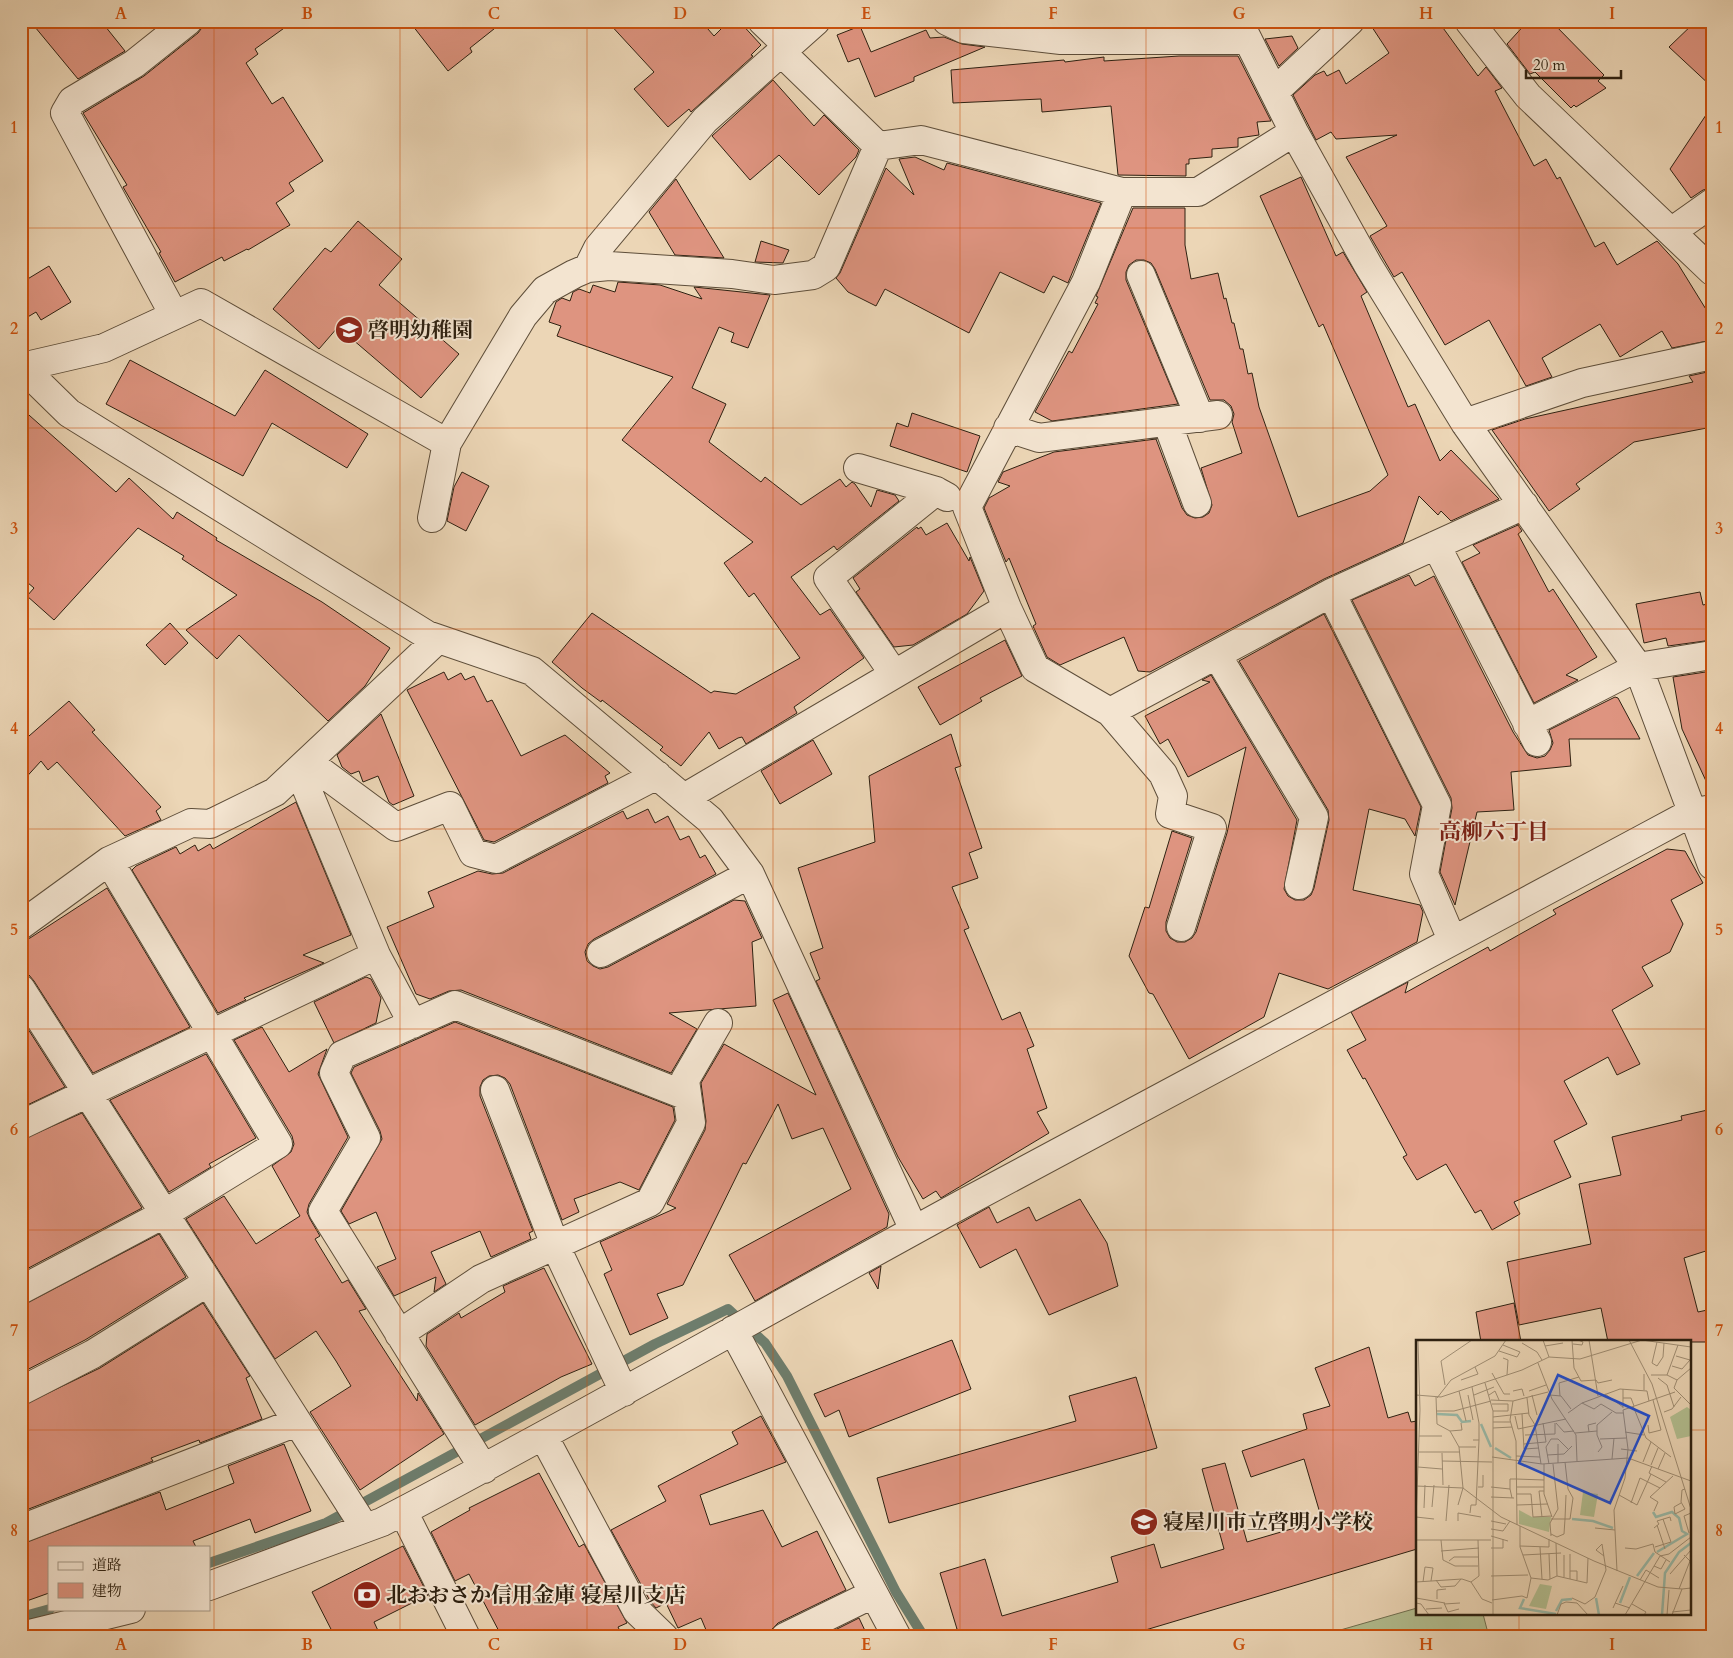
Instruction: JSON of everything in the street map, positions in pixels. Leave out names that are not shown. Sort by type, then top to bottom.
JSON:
[{"type":"street","points":[[174,315],[65,113],[72,101],[134,64],[188,21]]},
{"type":"street","points":[[762,21],[785,49],[878,146]]},
{"type":"street","points":[[588,268],[598,248],[705,120],[816,21]]},
{"type":"street","points":[[947,21],[964,29],[1062,40],[1243,30],[1294,132],[1368,264],[1464,423],[1638,667],[1701,811],[1712,865]]},
{"type":"street","points":[[1274,92],[1350,21]]},
{"type":"street","points":[[1469,21],[1528,96],[1712,271]]},
{"type":"street","points":[[878,146],[921,140],[1122,192],[1198,192],[1294,132]]},
{"type":"street","points":[[432,518],[447,443],[522,316],[546,290],[588,268],[636,266],[732,274],[774,280],[813,275],[826,267],[878,146]]},
{"type":"street","points":[[966,506],[1086,282],[1122,192]]},
{"type":"street","points":[[1671,232],[1712,203]]},
{"type":"street","points":[[1008,428],[1039,438],[1209,416],[1141,275]]},
{"type":"street","points":[[22,366],[104,348],[201,304],[447,443]]},
{"type":"street","points":[[1464,423],[1582,383],[1712,355]]},
{"type":"street","points":[[22,366],[69,413],[427,635],[532,671],[710,820],[750,874],[914,1230]]},
{"type":"street","points":[[1167,422],[1197,503]]},
{"type":"street","points":[[858,468],[936,491],[966,506],[1007,608],[1035,668],[1110,712],[1163,774],[1172,796],[1170,814],[1212,828],[1181,927]]},
{"type":"street","points":[[894,674],[828,578],[936,491]]},
{"type":"street","points":[[1110,712],[1331,594],[1524,505]]},
{"type":"street","points":[[1436,545],[1532,733],[1638,667],[1712,655]]},
{"type":"street","points":[[1331,594],[1437,805],[1424,874],[1452,940]]},
{"type":"street","points":[[684,798],[1007,608]]},
{"type":"street","points":[[21,925],[108,861],[191,823],[210,824],[276,792],[438,640]]},
{"type":"street","points":[[1217,654],[1314,817],[1299,885]]},
{"type":"street","points":[[304,766],[396,827],[450,806],[472,853],[496,859],[657,775]]},
{"type":"street","points":[[304,766],[376,955],[413,1024]]},
{"type":"street","points":[[210,1586],[357,1515],[404,1511],[474,1453],[544,1436],[616,1375],[742,1325],[1166,1092],[1452,940],[1701,811]]},
{"type":"street","points":[[21,1290],[164,1214],[278,1144],[108,861]]},
{"type":"street","points":[[601,953],[750,874]]},
{"type":"street","points":[[21,1125],[376,955]]},
{"type":"street","points":[[21,989],[357,1515]]},
{"type":"street","points":[[474,1453],[323,1211],[366,1138],[334,1073],[342,1055],[455,1005],[687,1096]]},
{"type":"street","points":[[399,1334],[481,1279],[650,1202],[691,1123],[685,1080],[718,1023]]},
{"type":"street","points":[[495,1090],[555,1245],[616,1375]]},
{"type":"street","points":[[21,1392],[94,1354],[208,1282]]},
{"type":"street","points":[[742,1325],[873,1594],[896,1637]]},
{"type":"street","points":[[21,1530],[297,1422]]},
{"type":"street","points":[[544,1436],[637,1611],[664,1637]]},
{"type":"street","points":[[404,1511],[466,1637]]},
{"type":"street","points":[[785,1637],[873,1594]]},
{"type":"street","points":[[21,1636],[127,1610]]},
{"type":"green space","points":[[1416,1608],[1416,1616],[1484,1616],[1489,1637],[1316,1637]]},
{"type":"building","points":[[30,21],[101,21],[125,51],[78,79]]},
{"type":"building","points":[[207,21],[294,21],[255,49],[258,54],[246,63],[272,104],[283,97],[323,161],[289,183],[294,191],[276,203],[290,225],[248,250],[224,261],[222,257],[175,282],[159,253],[161,252],[123,187],[127,185],[83,113],[144,76],[198,33]]},
{"type":"building","points":[[409,21],[504,21],[470,48],[472,52],[448,71]]},
{"type":"building","points":[[607,21],[701,21],[714,36],[729,21],[739,21],[761,45],[751,55],[753,56],[691,112],[689,109],[668,127],[634,89],[654,72]]},
{"type":"building","points":[[1368,21],[1438,21],[1478,76],[1486,67],[1502,88],[1495,91],[1534,166],[1546,159],[1557,179],[1560,177],[1595,247],[1604,242],[1617,265],[1657,241],[1678,264],[1712,319],[1712,340],[1672,348],[1662,331],[1620,357],[1600,324],[1542,358],[1552,377],[1526,386],[1489,320],[1445,345],[1402,272],[1394,277],[1370,236],[1387,226],[1346,157],[1397,135],[1336,139],[1331,132],[1316,140],[1293,95],[1315,75],[1324,71],[1327,76],[1339,70],[1346,84],[1389,53]]},
{"type":"building","points":[[1528,21],[1551,21],[1604,75],[1598,81],[1606,88],[1576,107],[1574,105],[1571,108],[1535,72],[1530,74],[1507,44]]},
{"type":"building","points":[[1696,21],[1712,21],[1712,87],[1669,47]]},
{"type":"building","points":[[860,26],[871,52],[926,30],[930,38],[944,37],[962,44],[985,47],[914,77],[914,81],[875,97],[859,58],[848,62],[837,35]]},
{"type":"building","points":[[1292,36],[1298,48],[1279,66],[1265,39]]},
{"type":"building","points":[[1179,56],[1238,56],[1271,121],[1257,122],[1259,135],[1238,138],[1238,147],[1212,149],[1212,157],[1189,159],[1189,164],[1186,164],[1186,176],[1118,175],[1111,106],[1042,112],[1041,99],[953,103],[951,70],[1064,60],[1065,62],[1104,57],[1104,61]]},
{"type":"building","points":[[773,80],[814,126],[824,115],[859,150],[856,157],[819,195],[779,155],[750,180],[712,136]]},
{"type":"building","points":[[1712,106],[1712,188],[1703,190],[1691,198],[1670,169]]},
{"type":"building","points":[[915,157],[944,170],[947,163],[1101,203],[1068,283],[1053,276],[1044,293],[1000,272],[969,333],[885,289],[876,306],[848,292],[836,278],[840,273],[886,168],[914,195],[899,159]]},
{"type":"building","points":[[1301,177],[1336,256],[1343,252],[1367,292],[1361,296],[1408,407],[1415,404],[1440,461],[1451,450],[1499,499],[1451,521],[1441,511],[1438,515],[1419,496],[1403,543],[1324,579],[1150,672],[1138,671],[1124,637],[1060,665],[1047,657],[1033,626],[1036,624],[1009,558],[1006,562],[984,508],[989,498],[1010,486],[998,482],[1003,472],[1054,452],[1156,439],[1182,508],[1187,515],[1195,518],[1203,517],[1209,513],[1212,505],[1201,468],[1242,453],[1232,422],[1234,414],[1231,406],[1224,400],[1210,400],[1155,269],[1151,263],[1144,260],[1136,260],[1129,265],[1126,272],[1126,280],[1178,404],[1052,421],[1035,412],[1069,351],[1072,353],[1098,304],[1095,303],[1098,297],[1096,296],[1133,208],[1185,208],[1185,245],[1191,279],[1218,273],[1240,349],[1243,349],[1248,374],[1252,373],[1259,407],[1298,517],[1370,491],[1388,475],[1323,324],[1319,327],[1260,196]]},
{"type":"building","points":[[676,179],[724,258],[675,255],[649,212]]},
{"type":"building","points":[[358,221],[402,259],[379,285],[459,354],[421,398],[338,327],[319,349],[273,309],[325,248],[331,252]]},
{"type":"building","points":[[761,241],[789,250],[783,263],[755,262]]},
{"type":"building","points":[[49,266],[71,302],[41,320],[36,312],[21,321],[21,283]]},
{"type":"building","points":[[618,282],[660,285],[702,299],[694,287],[770,295],[748,348],[731,342],[734,333],[719,327],[692,388],[726,404],[709,442],[761,482],[765,477],[801,505],[840,479],[846,487],[852,482],[855,484],[871,507],[877,490],[895,495],[899,501],[837,550],[834,546],[791,577],[820,615],[830,609],[864,658],[794,707],[797,713],[746,744],[742,737],[719,749],[709,732],[681,766],[660,750],[663,747],[602,700],[601,702],[582,688],[552,662],[592,613],[711,693],[714,691],[736,694],[800,658],[754,593],[749,597],[724,563],[753,542],[622,440],[673,377],[557,336],[561,326],[549,322],[556,302],[562,298],[570,301],[573,292],[579,289],[590,293],[593,285],[615,292]]},
{"type":"building","points":[[130,360],[235,416],[265,370],[368,434],[347,468],[272,423],[243,476],[106,404]]},
{"type":"building","points":[[1712,371],[1712,427],[1634,442],[1576,484],[1580,489],[1549,511],[1492,430],[1525,419],[1693,382],[1689,376]]},
{"type":"building","points":[[21,408],[116,492],[129,478],[173,519],[177,512],[217,538],[216,540],[322,602],[390,648],[365,686],[328,721],[239,635],[217,659],[186,630],[237,595],[182,559],[184,556],[138,528],[54,620],[27,596],[34,588],[21,577]]},
{"type":"building","points":[[912,413],[980,436],[967,472],[890,446],[897,423],[908,427]]},
{"type":"building","points":[[462,472],[489,486],[466,531],[447,521],[454,487]]},
{"type":"building","points":[[947,523],[969,561],[970,557],[984,591],[967,614],[913,645],[894,647],[856,592],[860,589],[853,578],[917,527],[918,529],[921,527],[926,535]]},
{"type":"building","points":[[1518,525],[1522,531],[1518,534],[1549,592],[1553,589],[1597,657],[1566,675],[1578,680],[1534,703],[1462,562],[1480,553],[1473,545]]},
{"type":"building","points":[[1409,575],[1415,586],[1434,576],[1513,732],[1528,755],[1537,758],[1545,756],[1553,743],[1549,730],[1615,697],[1618,698],[1640,739],[1569,739],[1571,766],[1511,772],[1514,810],[1477,812],[1455,905],[1440,872],[1452,808],[1451,798],[1352,600]]},
{"type":"building","points":[[1700,592],[1703,605],[1712,603],[1712,640],[1668,646],[1666,638],[1644,643],[1636,604]]},
{"type":"building","points":[[1324,614],[1421,807],[1415,836],[1405,819],[1369,809],[1353,890],[1420,905],[1423,912],[1417,942],[1328,989],[1279,973],[1264,1017],[1189,1059],[1153,994],[1149,993],[1129,956],[1145,907],[1149,908],[1172,831],[1192,838],[1166,922],[1166,931],[1170,938],[1177,942],[1185,942],[1192,938],[1196,932],[1227,833],[1246,747],[1188,777],[1168,739],[1160,744],[1145,716],[1210,682],[1202,680],[1211,675],[1297,820],[1284,889],[1288,896],[1295,900],[1304,900],[1311,895],[1314,888],[1329,820],[1328,810],[1239,661]]},
{"type":"building","points":[[170,623],[188,643],[165,665],[146,645]]},
{"type":"building","points":[[1005,640],[1022,676],[980,698],[982,701],[940,725],[918,687]]},
{"type":"building","points":[[1712,671],[1712,794],[1682,729],[1673,677]]},
{"type":"building","points":[[444,672],[448,680],[461,673],[465,680],[474,676],[487,702],[492,700],[521,756],[565,735],[610,773],[605,776],[608,783],[494,842],[484,840],[407,690]]},
{"type":"building","points":[[69,701],[95,730],[92,732],[161,807],[156,811],[161,820],[125,836],[57,762],[48,770],[41,761],[21,783],[21,743]]},
{"type":"building","points":[[381,714],[414,796],[393,805],[389,802],[378,776],[363,782],[359,771],[351,774],[342,767],[337,755]]},
{"type":"building","points":[[951,734],[961,766],[955,768],[982,848],[969,853],[978,878],[952,887],[969,928],[964,930],[1002,1020],[1020,1012],[1034,1046],[1027,1049],[1047,1108],[1037,1112],[1049,1133],[941,1198],[936,1191],[923,1199],[898,1157],[816,981],[820,979],[810,953],[823,948],[798,868],[875,842],[869,776]]},
{"type":"building","points":[[813,740],[832,774],[780,804],[761,771]]},
{"type":"building","points":[[296,802],[351,935],[303,955],[324,963],[244,998],[246,1000],[218,1013],[132,870],[136,866],[176,847],[180,854],[195,845],[198,851],[210,844],[213,849]]},
{"type":"building","points":[[648,809],[655,823],[668,816],[680,840],[689,836],[700,858],[705,855],[716,874],[594,939],[588,944],[585,952],[587,961],[600,969],[608,967],[734,900],[745,901],[762,938],[752,942],[756,1006],[669,1013],[697,1029],[671,1073],[461,990],[449,991],[430,999],[416,994],[387,927],[434,907],[428,892],[478,871],[492,874],[503,873],[623,811],[627,819]]},
{"type":"building","points":[[1667,849],[1685,851],[1703,883],[1671,900],[1683,924],[1670,952],[1642,967],[1653,986],[1612,1010],[1640,1064],[1617,1075],[1608,1057],[1564,1081],[1587,1124],[1554,1141],[1571,1177],[1514,1202],[1520,1214],[1492,1230],[1481,1210],[1475,1213],[1446,1164],[1417,1180],[1403,1157],[1407,1155],[1365,1078],[1363,1079],[1347,1050],[1366,1040],[1351,1012],[1408,982],[1405,993],[1488,947],[1490,951],[1556,914],[1553,910]]},
{"type":"building","points":[[107,888],[190,1027],[93,1073],[34,981],[29,975],[21,974],[21,941],[30,938]]},
{"type":"building","points":[[366,977],[371,979],[381,998],[376,1023],[334,1043],[314,1002]]},
{"type":"building","points":[[788,993],[889,1214],[887,1227],[755,1301],[729,1255],[851,1189],[823,1128],[792,1139],[778,1104],[746,1164],[743,1163],[683,1285],[657,1294],[668,1318],[630,1335],[604,1274],[612,1270],[600,1242],[676,1208],[667,1204],[705,1130],[706,1121],[701,1083],[724,1044],[816,1095],[773,1000]]},
{"type":"building","points":[[21,1018],[65,1087],[21,1108]]},
{"type":"building","points":[[455,1022],[673,1107],[675,1120],[639,1190],[620,1182],[574,1199],[579,1212],[562,1220],[510,1084],[505,1078],[498,1075],[489,1076],[483,1080],[480,1087],[480,1096],[533,1231],[529,1233],[531,1239],[491,1257],[480,1231],[431,1252],[446,1284],[434,1292],[436,1277],[394,1296],[377,1267],[396,1259],[376,1212],[349,1224],[341,1211],[382,1139],[380,1131],[351,1073],[354,1067]]},
{"type":"building","points":[[262,1027],[289,1072],[327,1049],[318,1074],[348,1137],[309,1204],[307,1212],[320,1236],[315,1239],[342,1283],[348,1280],[366,1309],[359,1311],[417,1401],[418,1393],[444,1434],[360,1490],[310,1412],[351,1386],[336,1361],[316,1331],[275,1359],[186,1219],[224,1196],[256,1244],[300,1216],[272,1166],[291,1152],[294,1144],[292,1136],[234,1040]]},
{"type":"building","points":[[206,1054],[256,1138],[209,1164],[211,1167],[169,1192],[110,1100]]},
{"type":"building","points":[[1712,1109],[1712,1249],[1684,1258],[1698,1312],[1712,1309],[1712,1342],[1690,1342],[1690,1340],[1608,1340],[1601,1308],[1519,1325],[1507,1262],[1591,1244],[1579,1184],[1621,1175],[1612,1137],[1682,1120],[1681,1116]]},
{"type":"building","points":[[82,1113],[142,1208],[21,1272],[21,1140]]},
{"type":"building","points":[[1080,1199],[1107,1243],[1118,1286],[1049,1315],[1016,1249],[980,1268],[957,1225],[989,1207],[997,1223],[1029,1207],[1036,1221]]},
{"type":"building","points":[[159,1234],[186,1277],[85,1340],[21,1373],[21,1306]]},
{"type":"building","points":[[881,1266],[878,1289],[869,1273]]},
{"type":"building","points":[[544,1268],[592,1364],[561,1377],[475,1425],[426,1346],[427,1334],[459,1313],[461,1318],[505,1292],[503,1286]]},
{"type":"building","points":[[203,1303],[250,1376],[246,1378],[262,1419],[200,1443],[199,1440],[151,1458],[153,1461],[21,1512],[21,1406],[100,1368]]},
{"type":"building","points":[[1514,1303],[1521,1340],[1481,1340],[1476,1312]]},
{"type":"building","points":[[952,1340],[971,1389],[849,1437],[839,1410],[825,1417],[814,1394]]},
{"type":"building","points":[[1369,1347],[1388,1418],[1408,1412],[1411,1422],[1416,1421],[1416,1549],[1122,1637],[956,1637],[955,1630],[957,1629],[940,1573],[985,1559],[1002,1616],[1118,1582],[1111,1557],[1154,1544],[1161,1568],[1224,1549],[1202,1469],[1225,1463],[1247,1542],[1322,1520],[1304,1459],[1251,1477],[1242,1451],[1307,1429],[1303,1414],[1330,1406],[1315,1368]]},
{"type":"building","points":[[1136,1377],[1157,1448],[889,1523],[877,1478],[1076,1421],[1069,1396]]},
{"type":"building","points":[[761,1416],[786,1462],[700,1495],[710,1525],[763,1510],[782,1547],[817,1531],[846,1590],[778,1623],[772,1629],[770,1637],[709,1637],[701,1618],[678,1628],[666,1603],[656,1608],[650,1601],[611,1530],[666,1501],[658,1486],[738,1444],[732,1432]]},
{"type":"building","points":[[284,1444],[311,1511],[255,1533],[250,1519],[193,1541],[196,1546],[48,1546],[48,1593],[21,1603],[21,1544],[160,1492],[166,1510],[234,1483],[228,1466]]},
{"type":"building","points":[[539,1473],[579,1547],[584,1544],[627,1623],[618,1627],[623,1637],[502,1637],[469,1574],[455,1581],[431,1532],[470,1510],[469,1508]]},
{"type":"building","points":[[403,1546],[428,1595],[374,1622],[381,1637],[335,1637],[312,1592]]},
{"type":"building","points":[[859,1618],[868,1637],[821,1637]]},
{"type":"waterway","points":[[210,1563],[326,1523],[655,1344],[728,1309],[765,1343],[787,1376],[896,1592],[924,1637]]},
{"type":"waterway","points":[[21,1617],[48,1610]]},
{"type":"place","name":"啓明幼稚園","points":[[349,330]]},
{"type":"place","name":"寝屋川市立啓明小学校","points":[[1144,1522]]},
{"type":"place","name":"北おおさか信用金庫 寝屋川支店","points":[[367,1595]]},
{"type":"district","name":"高柳六丁目","points":[[1494,832]]}]
